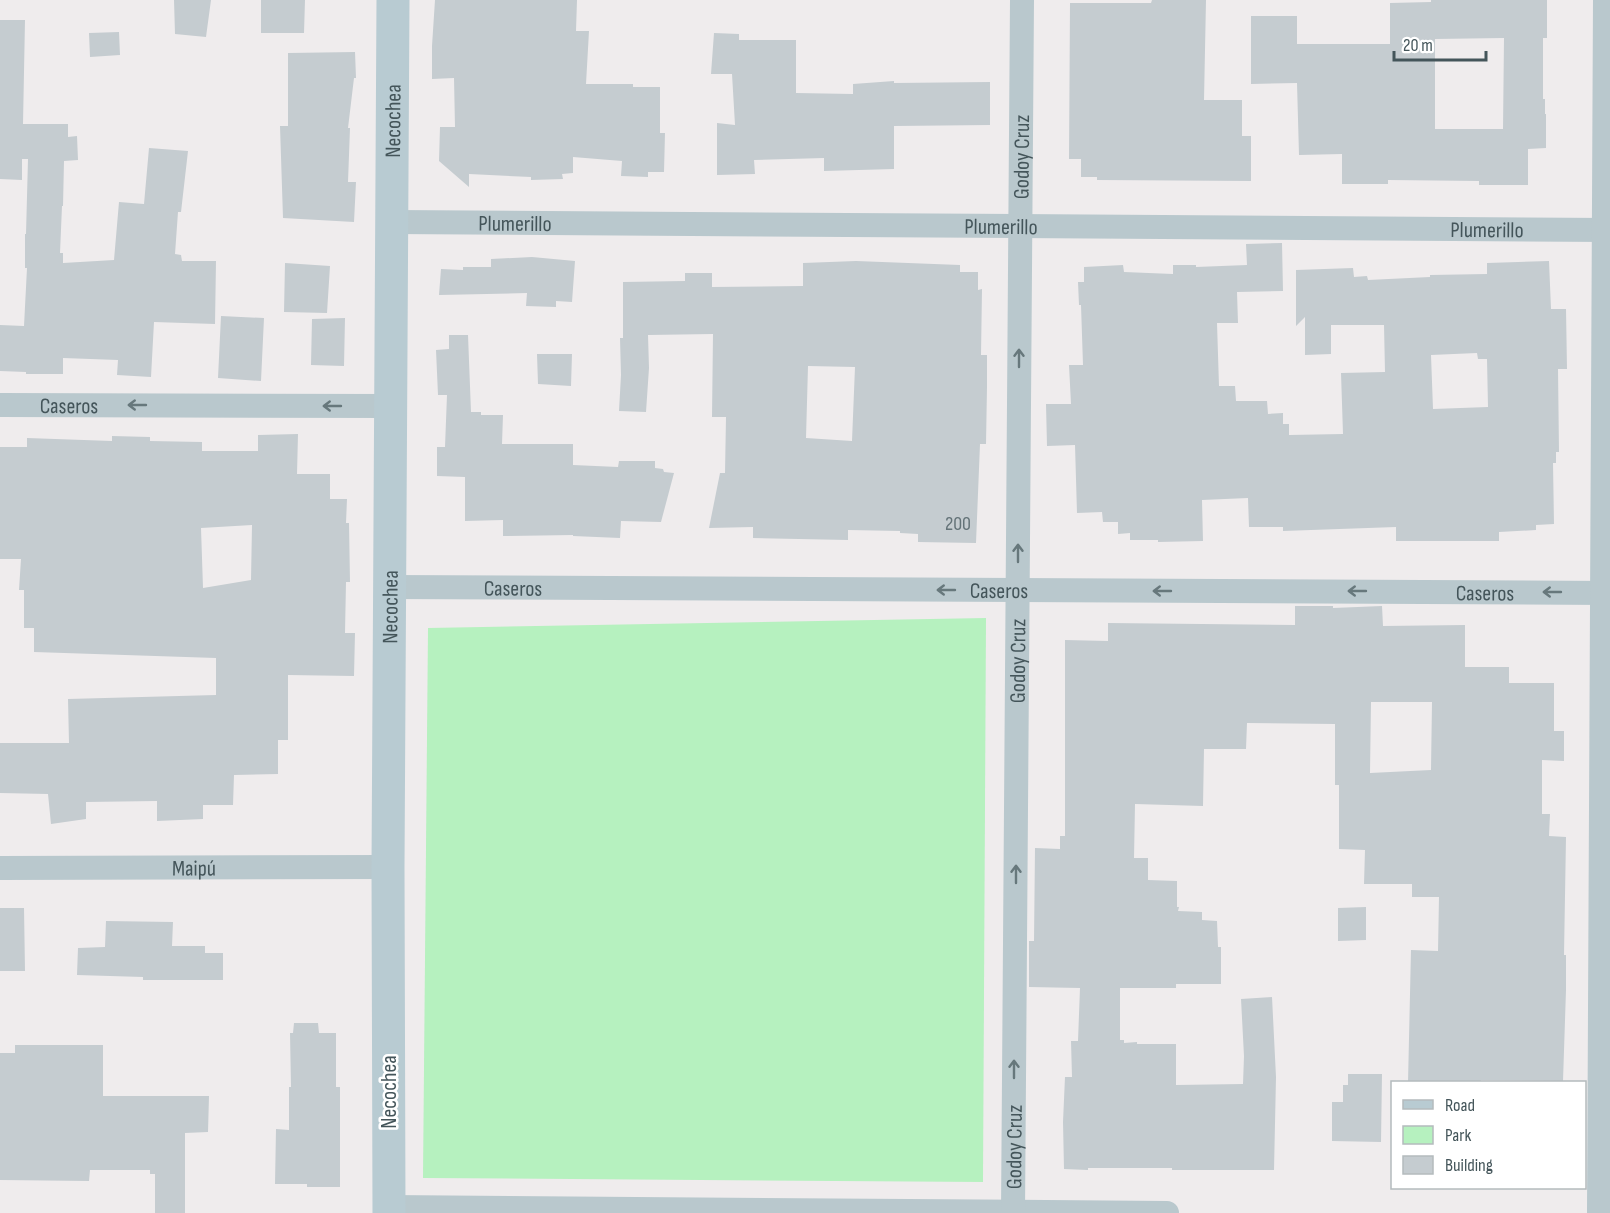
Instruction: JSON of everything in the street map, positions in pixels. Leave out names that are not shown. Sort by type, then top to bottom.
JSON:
[{"type":"main road","name":"Necochea","points":[[389,1210],[388,867],[393,0]]},
{"type":"street","name":"Godoy Cruz","points":[[1013,1212],[1022,0]]},
{"type":"street","points":[[1599,1213],[1606,593],[1605,0]]},
{"type":"street","name":"Plumerillo","points":[[392,222],[1607,230]]},
{"type":"street","name":"Caseros","points":[[0,405],[390,406]]},
{"type":"street","name":"Caseros","points":[[389,587],[1606,593]]},
{"type":"street","name":"Maipú","points":[[0,868],[388,867]]},
{"type":"street","points":[[389,1210],[1167,1213]]},
{"type":"green space","points":[[986,618],[983,1182],[423,1178],[428,628]]},
{"type":"building","points":[[174,0],[211,0],[206,37],[175,34]]},
{"type":"building","points":[[261,0],[305,0],[304,33],[261,33]]},
{"type":"building","points":[[435,0],[577,0],[576,31],[589,31],[586,84],[633,84],[633,87],[660,87],[660,133],[665,133],[664,172],[648,172],[648,177],[621,176],[622,161],[573,157],[573,173],[562,174],[563,179],[531,180],[531,177],[469,174],[469,187],[439,161],[440,127],[455,127],[454,78],[432,79]]},
{"type":"building","points":[[1152,0],[1206,0],[1204,100],[1242,100],[1242,136],[1251,136],[1251,181],[1097,180],[1097,177],[1081,177],[1081,159],[1069,159],[1070,3],[1151,3]]},
{"type":"building","points":[[1431,0],[1547,0],[1547,38],[1543,38],[1546,148],[1528,149],[1528,185],[1479,185],[1479,181],[1388,180],[1388,184],[1342,184],[1342,154],[1299,155],[1297,83],[1251,84],[1251,16],[1297,16],[1297,44],[1390,44],[1390,3],[1431,2]],"holes":[[[1504,38],[1503,129],[1435,129],[1435,39]]]},
{"type":"building","points":[[0,20],[25,20],[23,124],[68,124],[68,137],[77,136],[78,160],[64,161],[60,253],[63,253],[63,263],[114,260],[119,202],[144,204],[149,148],[188,151],[181,212],[178,212],[175,254],[181,255],[182,261],[216,261],[215,324],[154,322],[151,377],[117,375],[118,360],[63,358],[63,374],[0,371],[0,325],[24,326],[28,159],[22,159],[22,180],[0,179]]},
{"type":"building","points":[[119,32],[120,55],[90,57],[89,33]]},
{"type":"building","points":[[714,33],[739,34],[739,40],[796,40],[796,93],[853,94],[853,84],[894,81],[894,83],[990,82],[990,125],[894,126],[894,169],[824,171],[824,158],[754,160],[755,174],[717,175],[717,123],[735,125],[732,74],[711,74]]},
{"type":"building","points":[[355,52],[356,78],[354,78],[348,128],[350,128],[348,182],[356,182],[354,222],[283,218],[280,126],[288,126],[288,53]]},
{"type":"building","points":[[1282,243],[1283,291],[1237,292],[1238,323],[1217,323],[1219,386],[1235,386],[1236,401],[1267,401],[1268,414],[1283,413],[1283,424],[1289,424],[1289,435],[1343,434],[1341,373],[1385,372],[1384,325],[1331,325],[1331,354],[1305,355],[1305,317],[1296,326],[1296,270],[1353,268],[1354,277],[1367,276],[1368,280],[1430,277],[1430,275],[1487,274],[1487,263],[1549,261],[1551,309],[1566,309],[1567,369],[1558,369],[1559,452],[1556,452],[1556,463],[1553,463],[1554,524],[1536,525],[1536,530],[1499,532],[1499,541],[1396,541],[1396,527],[1283,531],[1283,527],[1249,527],[1248,498],[1202,500],[1203,541],[1158,542],[1158,540],[1130,540],[1130,533],[1118,534],[1118,522],[1103,522],[1102,512],[1077,513],[1075,445],[1047,446],[1046,404],[1071,404],[1069,365],[1083,365],[1078,282],[1084,282],[1084,267],[1123,265],[1124,272],[1173,274],[1173,265],[1196,265],[1196,267],[1247,265],[1246,244]],"holes":[[[1477,353],[1478,359],[1487,359],[1488,407],[1433,409],[1431,355]]]},
{"type":"building","points":[[532,257],[575,261],[572,302],[556,301],[556,307],[526,306],[527,293],[439,295],[441,269],[463,270],[463,267],[491,267],[491,259]]},
{"type":"building","points":[[856,261],[960,265],[960,272],[978,272],[978,290],[982,289],[981,355],[987,355],[987,387],[986,444],[980,444],[976,543],[918,542],[918,534],[900,533],[900,531],[848,530],[848,540],[753,538],[753,527],[709,528],[720,473],[725,473],[726,417],[712,417],[713,334],[648,335],[649,368],[646,412],[619,411],[623,282],[685,281],[685,273],[712,273],[712,287],[803,286],[803,263]],"holes":[[[808,366],[855,367],[852,441],[806,438]]]},
{"type":"building","points":[[285,263],[330,266],[327,313],[284,312]]},
{"type":"building","points":[[221,316],[264,318],[261,381],[218,378]]},
{"type":"building","points":[[345,318],[344,366],[311,365],[312,319]]},
{"type":"building","points":[[449,335],[468,335],[471,412],[481,412],[481,415],[503,415],[502,444],[573,444],[573,465],[618,467],[619,461],[655,461],[655,468],[674,473],[661,522],[621,521],[620,538],[573,535],[503,536],[503,520],[465,521],[465,477],[437,476],[437,447],[445,447],[447,395],[438,395],[436,350],[449,349]]},
{"type":"building","points":[[537,354],[572,354],[571,386],[538,384]]},
{"type":"building","points":[[298,434],[297,474],[330,474],[330,499],[347,499],[346,523],[349,523],[350,582],[346,582],[345,633],[355,633],[354,676],[288,675],[288,740],[278,740],[278,774],[234,775],[233,805],[203,805],[203,819],[157,821],[157,801],[86,802],[86,819],[51,824],[48,794],[0,793],[0,743],[69,743],[68,699],[216,695],[216,658],[34,652],[34,628],[24,628],[24,590],[19,590],[21,559],[0,559],[0,447],[27,447],[27,438],[112,441],[112,436],[150,437],[150,441],[202,442],[202,451],[258,451],[258,435]],"holes":[[[252,525],[251,580],[203,588],[201,528]]]},
{"type":"building","points":[[1295,606],[1333,606],[1333,608],[1382,606],[1383,626],[1465,625],[1465,667],[1509,667],[1509,683],[1554,683],[1554,731],[1564,731],[1564,761],[1542,760],[1542,814],[1550,814],[1549,836],[1566,837],[1564,955],[1566,955],[1566,990],[1563,1081],[1408,1081],[1411,950],[1438,951],[1439,897],[1412,897],[1412,884],[1364,884],[1365,850],[1339,849],[1339,785],[1335,785],[1335,724],[1247,723],[1246,749],[1204,749],[1203,806],[1135,804],[1134,858],[1148,858],[1148,880],[1177,881],[1178,911],[1202,912],[1202,920],[1217,921],[1218,947],[1221,947],[1221,984],[1176,984],[1176,988],[1120,988],[1120,1040],[1124,1040],[1124,1043],[1137,1042],[1137,1044],[1176,1044],[1176,1085],[1243,1084],[1241,999],[1272,997],[1276,1077],[1274,1170],[1064,1169],[1065,1077],[1072,1077],[1071,1041],[1078,1041],[1080,988],[1029,987],[1029,941],[1034,941],[1035,848],[1060,849],[1060,836],[1065,836],[1065,640],[1108,641],[1108,623],[1295,625]],"holes":[[[1371,702],[1432,702],[1431,770],[1370,773]]]},
{"type":"building","points":[[1366,907],[1366,940],[1338,941],[1338,908]]},
{"type":"building","points":[[0,908],[24,908],[25,971],[0,971]]},
{"type":"building","points":[[106,921],[173,922],[172,946],[205,946],[205,953],[223,953],[223,980],[143,980],[143,977],[77,975],[78,948],[105,947]]},
{"type":"building","points":[[294,1023],[318,1023],[319,1033],[336,1033],[336,1087],[340,1087],[340,1187],[275,1184],[276,1129],[289,1130],[290,1033],[293,1033]]},
{"type":"building","points":[[15,1045],[103,1045],[103,1096],[209,1096],[208,1132],[185,1133],[185,1213],[155,1213],[155,1174],[150,1174],[150,1170],[90,1170],[89,1181],[0,1180],[0,1053],[15,1053]]},
{"type":"building","points":[[1348,1074],[1382,1074],[1381,1142],[1332,1141],[1332,1102],[1343,1102],[1343,1085],[1348,1085]]}]
